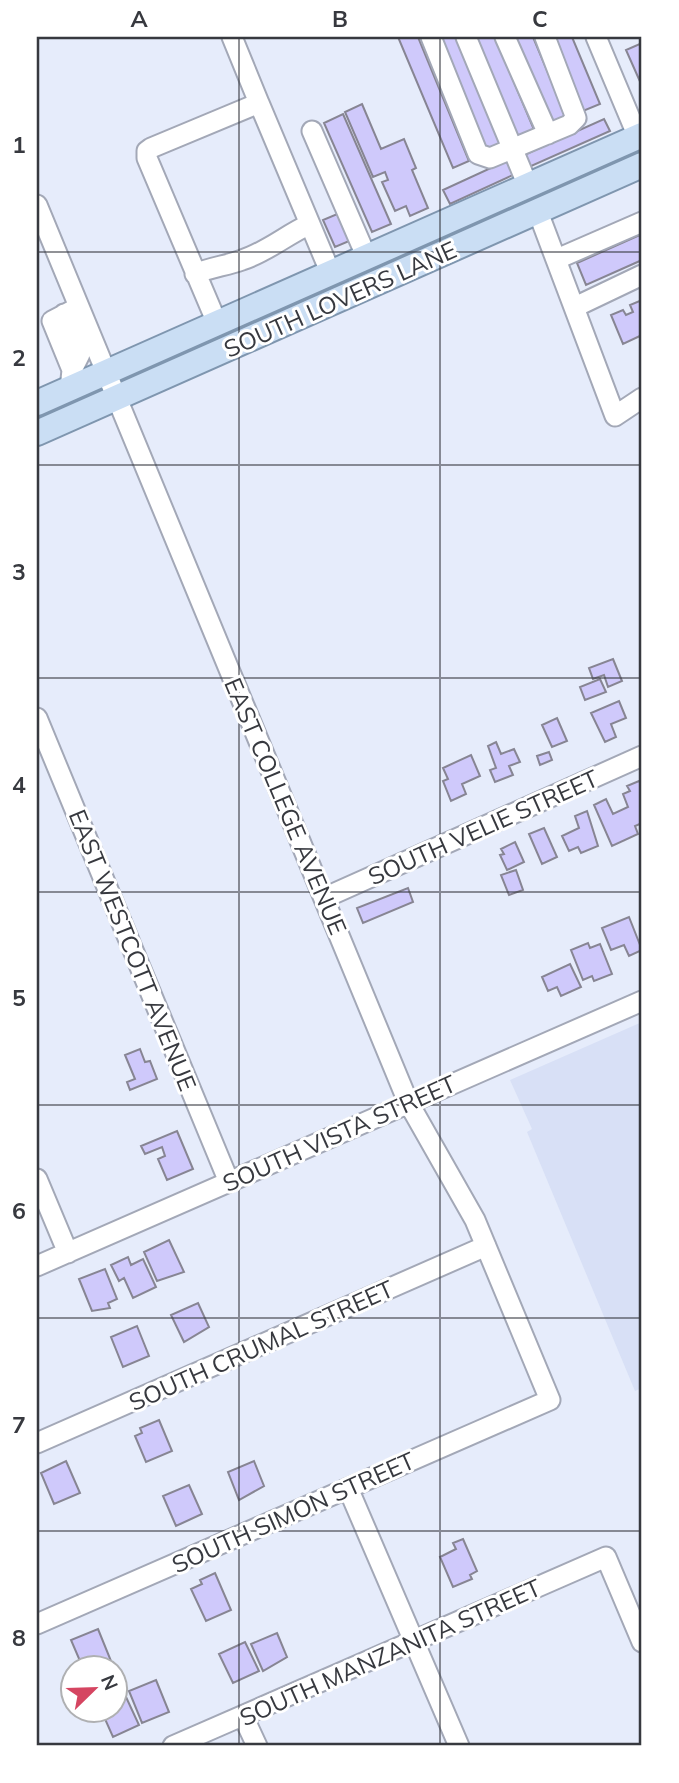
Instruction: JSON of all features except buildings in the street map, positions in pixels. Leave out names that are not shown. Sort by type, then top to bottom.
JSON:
[{"type":"main road","name":"SOUTH LOVERS LANE","points":[[37,403],[71,379],[106,373],[640,136]]},
{"type":"main road","points":[[538,212],[544,199],[554,191],[636,152],[640,136]]},
{"type":"main road","name":"SOUTH LOVERS LANE","points":[[37,433],[642,164]]},
{"type":"main road","points":[[413,266],[449,237],[520,204],[527,197],[528,186]]},
{"type":"street","points":[[232,37],[331,274]]},
{"type":"street","points":[[431,37],[478,154],[490,158],[569,125],[576,118],[545,37]]},
{"type":"street","points":[[466,37],[528,186]]},
{"type":"street","points":[[505,37],[548,134]]},
{"type":"street","points":[[596,37],[640,136]]},
{"type":"street","points":[[217,323],[147,151],[260,103]]},
{"type":"street","points":[[312,131],[367,258]]},
{"type":"street","name":"EAST COLLEGE AVENUE","points":[[37,205],[72,311],[106,373],[408,1102],[458,1189],[486,1246],[550,1400]]},
{"type":"street","points":[[538,212],[615,416],[642,398]]},
{"type":"street","points":[[557,259],[642,222]]},
{"type":"street","points":[[195,274],[212,266],[242,260],[275,246],[290,233],[310,224]]},
{"type":"street","points":[[575,306],[642,275]]},
{"type":"street","points":[[71,379],[53,325],[55,318],[72,311]]},
{"type":"street","name":"EAST WESTCOTT AVENUE","points":[[37,718],[229,1182]]},
{"type":"street","name":"SOUTH VELIE STREET","points":[[324,898],[642,756]]},
{"type":"street","name":"SOUTH VISTA STREET","points":[[37,1266],[642,1001]]},
{"type":"street","points":[[37,1178],[68,1252]]},
{"type":"street","name":"SOUTH CRUMAL STREET","points":[[37,1443],[486,1246]]},
{"type":"street","name":"SOUTH SIMON STREET","points":[[37,1623],[550,1400]]},
{"type":"street","points":[[348,1488],[459,1746]]},
{"type":"street","name":"SOUTH MANZANITA STREET","points":[[173,1746],[606,1557],[642,1642]]},
{"type":"street","points":[[243,1716],[257,1746]]},
{"type":"shaded area","points":[[642,1022],[642,1388],[635,1391],[527,1132],[532,1129],[510,1080]]}]
